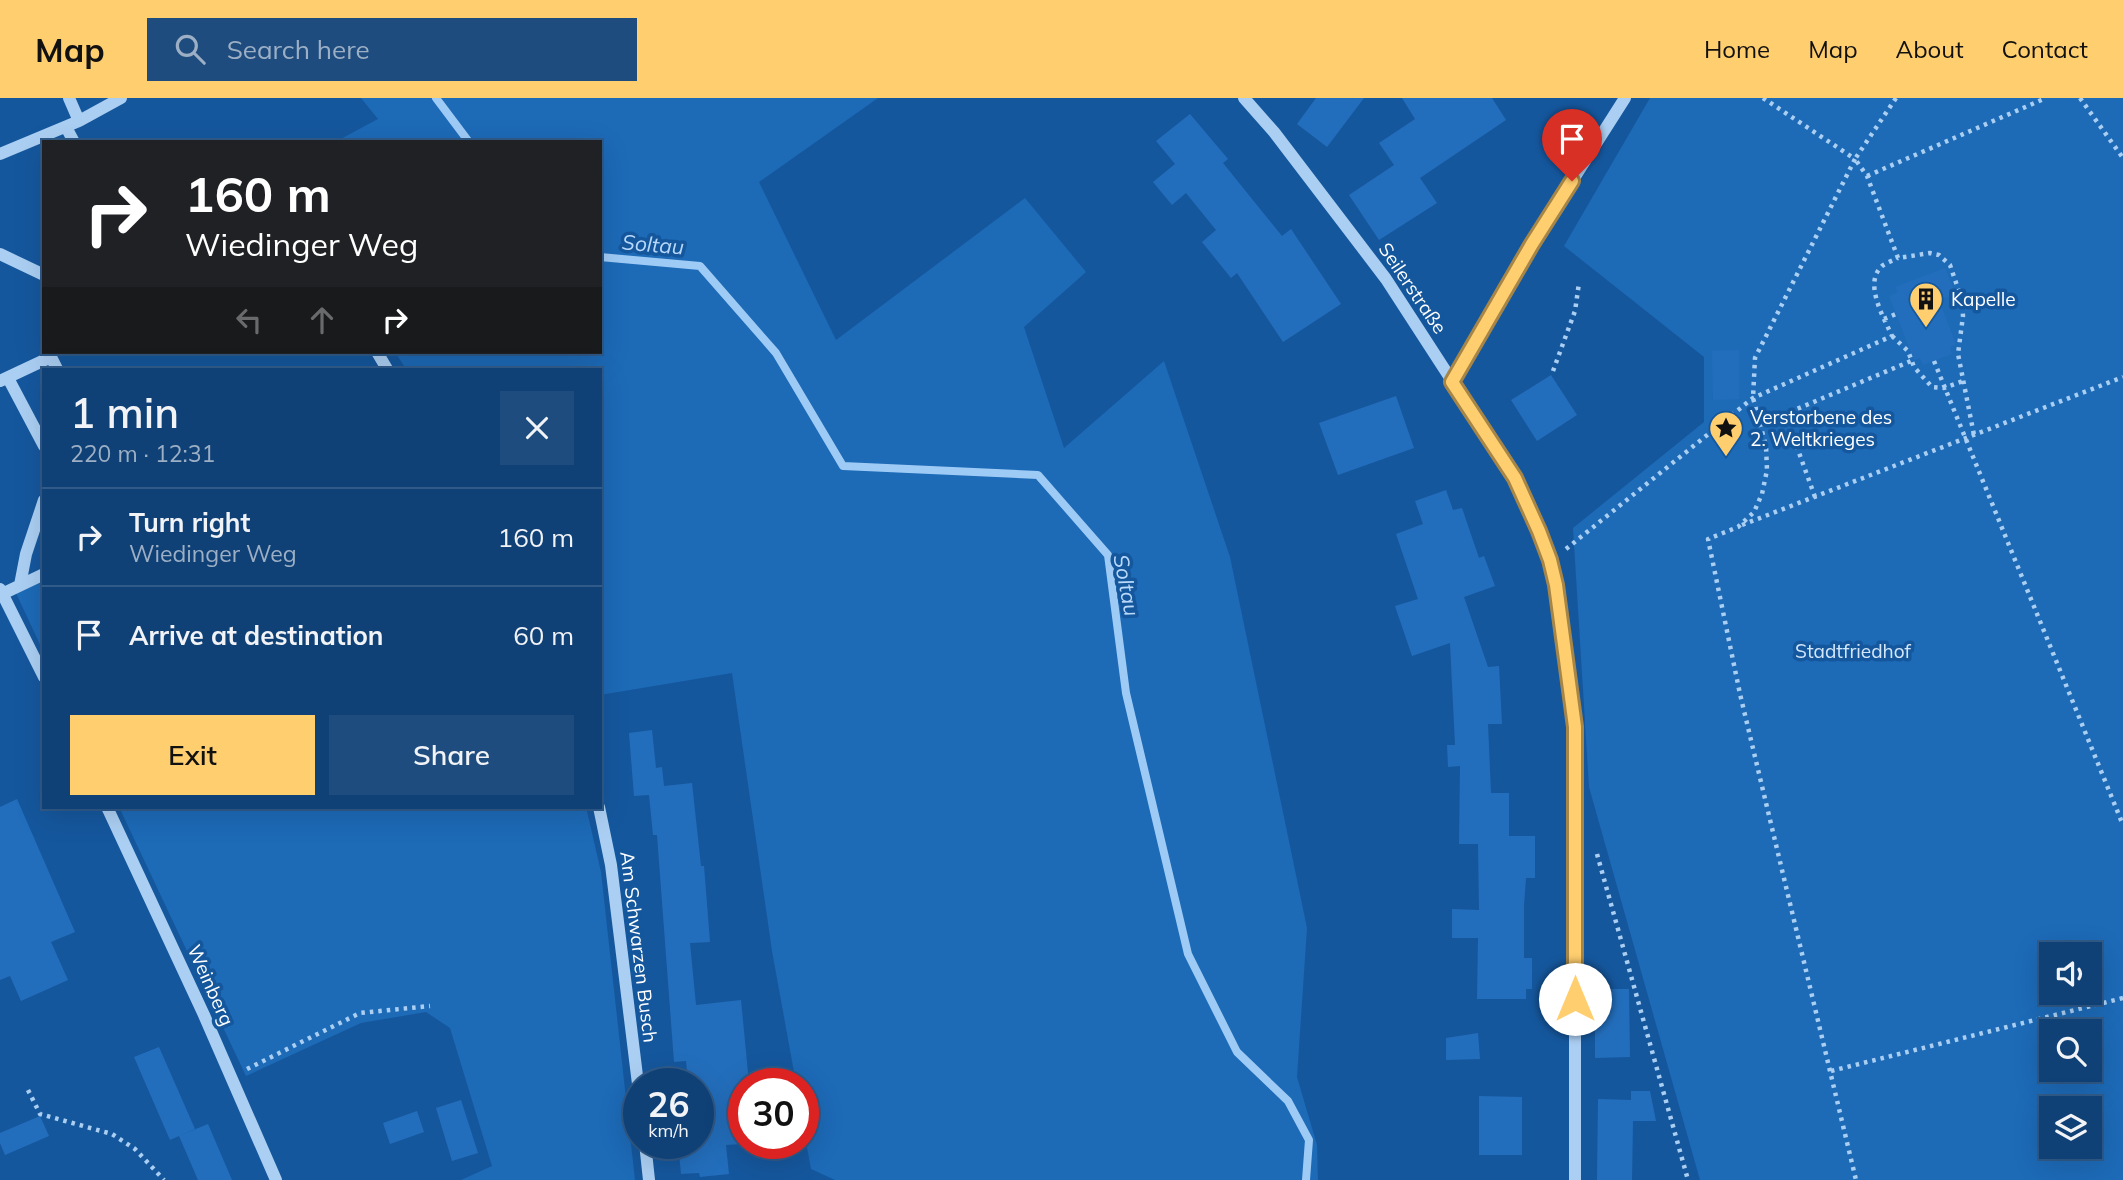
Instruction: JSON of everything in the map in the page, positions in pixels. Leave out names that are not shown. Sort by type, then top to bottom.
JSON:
[{"type":"street","points":[[69,98],[79,121]]},
{"type":"street","points":[[0,154],[79,121],[121,98]]},
{"type":"street","name":"Seilerstraße","points":[[1244,98],[1274,132],[1386,279],[1515,478],[1550,560],[1575,727],[1575,1180]]},
{"type":"street","points":[[1452,382],[1532,244],[1625,98]]},
{"type":"street","points":[[66,127],[73,140]]},
{"type":"street","points":[[0,254],[42,274]]},
{"type":"street","points":[[42,443],[4,379],[51,357],[56,368]]},
{"type":"street","points":[[20,584],[26,554],[42,506]]},
{"type":"street","points":[[42,575],[1,592],[42,673]]},
{"type":"street","name":"Weinberg","points":[[108,809],[276,1180]]},
{"type":"street","name":"Am Schwarzen Busch","points":[[599,809],[611,865],[636,1068]]},
{"type":"street","points":[[647,1159],[649,1180]]},
{"type":"path","points":[[1763,98],[1855,159],[1867,176],[1898,258]]},
{"type":"path","points":[[1738,527],[1754,512],[1762,494],[1767,470],[1766,446],[1753,398],[1755,358],[1855,159],[1896,98]]},
{"type":"path","points":[[1867,176],[2046,98]]},
{"type":"path","points":[[2080,98],[2123,158]]},
{"type":"path","points":[[1963,381],[1944,388],[1932,387],[1919,374],[1908,351],[1892,337],[1874,291],[1875,279],[1881,266],[1898,258],[1930,253],[1939,255],[1950,265],[1962,300],[1963,316],[1958,354],[1974,435]]},
{"type":"path","points":[[1552,371],[1575,311],[1579,283]]},
{"type":"path","points":[[1884,319],[1896,314]]},
{"type":"path","points":[[1550,560],[1753,398],[1892,337]]},
{"type":"path","points":[[1758,415],[1785,414],[1911,361]]},
{"type":"path","points":[[1934,361],[2123,825]]},
{"type":"path","points":[[1856,1180],[1740,694],[1708,540],[2123,377]]},
{"type":"path","points":[[1785,414],[1815,497]]},
{"type":"path","points":[[1594,844],[1688,1180]]},
{"type":"path","points":[[1831,1071],[2123,998]]},
{"type":"path","points":[[231,1077],[360,1013],[430,1006]]},
{"type":"path","points":[[28,1090],[40,1114],[112,1134],[135,1149],[164,1180]]},
{"type":"green space","points":[[361,98],[878,98],[759,182],[836,340],[1025,198],[1086,272],[1024,327],[1064,448],[1164,361],[1230,557],[1307,928],[1297,1077],[1317,1145],[1318,1180],[835,1180],[811,1169],[809,1159],[819,1159],[819,1068],[793,1068],[772,951],[732,673],[602,695],[602,368],[405,368],[396,354],[602,354],[602,140],[339,140],[378,119]]},
{"type":"green space","name":"Stadtfriedhof","points":[[1650,98],[2123,98],[2123,1180],[1700,1180],[1589,787],[1573,528],[1704,422],[1704,357],[1564,246]]},
{"type":"green space","points":[[42,578],[42,649],[15,591]]},
{"type":"green space","points":[[120,809],[586,809],[601,872],[623,1071],[623,1159],[633,1159],[635,1180],[461,1180],[492,1166],[450,1028],[426,1012],[361,1023],[246,1076]]},
{"type":"building","points":[[1316,98],[1364,98],[1327,147],[1297,124]]},
{"type":"building","points":[[1402,98],[1492,98],[1506,120],[1420,178],[1437,203],[1379,240],[1349,195],[1394,165],[1379,143],[1415,119]]},
{"type":"building","points":[[1190,114],[1228,159],[1223,163],[1282,236],[1291,229],[1341,304],[1283,342],[1237,273],[1231,278],[1202,242],[1216,230],[1186,193],[1172,205],[1153,182],[1175,164],[1156,141]]},
{"type":"building","name":"Kapelle","points":[[1945,268],[1956,294],[1939,300],[1956,344],[1950,347],[1952,354],[1923,365],[1920,358],[1914,360],[1889,296],[1898,292],[1895,287]]},
{"type":"building","points":[[1739,350],[1739,399],[1713,400],[1712,351]]},
{"type":"building","points":[[1551,375],[1577,415],[1537,441],[1511,400]]},
{"type":"building","points":[[1396,396],[1414,448],[1338,475],[1319,423]]},
{"type":"building","points":[[1446,490],[1453,510],[1462,508],[1479,558],[1484,556],[1495,586],[1464,597],[1488,667],[1499,666],[1502,724],[1488,724],[1491,793],[1509,793],[1509,836],[1535,836],[1535,878],[1526,878],[1524,905],[1524,958],[1532,958],[1532,989],[1526,989],[1526,999],[1477,999],[1478,938],[1452,938],[1452,909],[1479,910],[1478,844],[1459,844],[1460,766],[1448,767],[1447,745],[1455,745],[1450,643],[1412,656],[1395,606],[1418,599],[1396,534],[1423,524],[1415,501]]},
{"type":"building","points":[[652,730],[656,768],[662,767],[664,786],[692,783],[701,866],[704,866],[710,942],[690,943],[696,1005],[741,1000],[748,1068],[728,1068],[726,1145],[729,1174],[700,1177],[699,1173],[681,1174],[680,1159],[714,1159],[714,1068],[687,1068],[686,1061],[674,1062],[657,835],[653,835],[649,795],[634,796],[629,733]]},
{"type":"building","points":[[17,799],[75,932],[51,942],[68,980],[21,1001],[10,976],[0,980],[0,807]]},
{"type":"building","points":[[1595,989],[1629,989],[1630,1057],[1595,1058]]},
{"type":"building","points":[[1478,1033],[1480,1059],[1446,1060],[1446,1038]]},
{"type":"building","points":[[159,1047],[195,1129],[170,1140],[134,1057]]},
{"type":"building","points":[[1631,1091],[1650,1091],[1656,1121],[1633,1121],[1632,1180],[1597,1180],[1598,1099],[1631,1100]]},
{"type":"building","points":[[1479,1096],[1522,1097],[1522,1155],[1479,1155]]},
{"type":"building","points":[[461,1100],[478,1153],[452,1161],[436,1108]]},
{"type":"building","points":[[417,1111],[424,1132],[390,1144],[383,1123]]},
{"type":"building","points":[[40,1116],[49,1136],[5,1155],[0,1143],[0,1133]]},
{"type":"building","points":[[208,1124],[232,1180],[198,1180],[179,1136]]},
{"type":"waterway","name":"Soltau","points":[[436,98],[468,140]]},
{"type":"waterway","name":"Soltau","points":[[602,257],[700,266],[776,353],[843,466],[1038,475],[1108,555],[1126,693],[1188,954],[1237,1052],[1288,1101],[1309,1140],[1306,1180]]},
{"type":"place","name":"Kapelle","points":[[1926,329]]},
{"type":"place","name":"Verstorbene des 2. Weltkrieges","points":[[1726,458]]},
{"type":"route","points":[[1572,181],[1452,382],[1515,478],[1539,531],[1556,585],[1575,727],[1575,999]]}]
